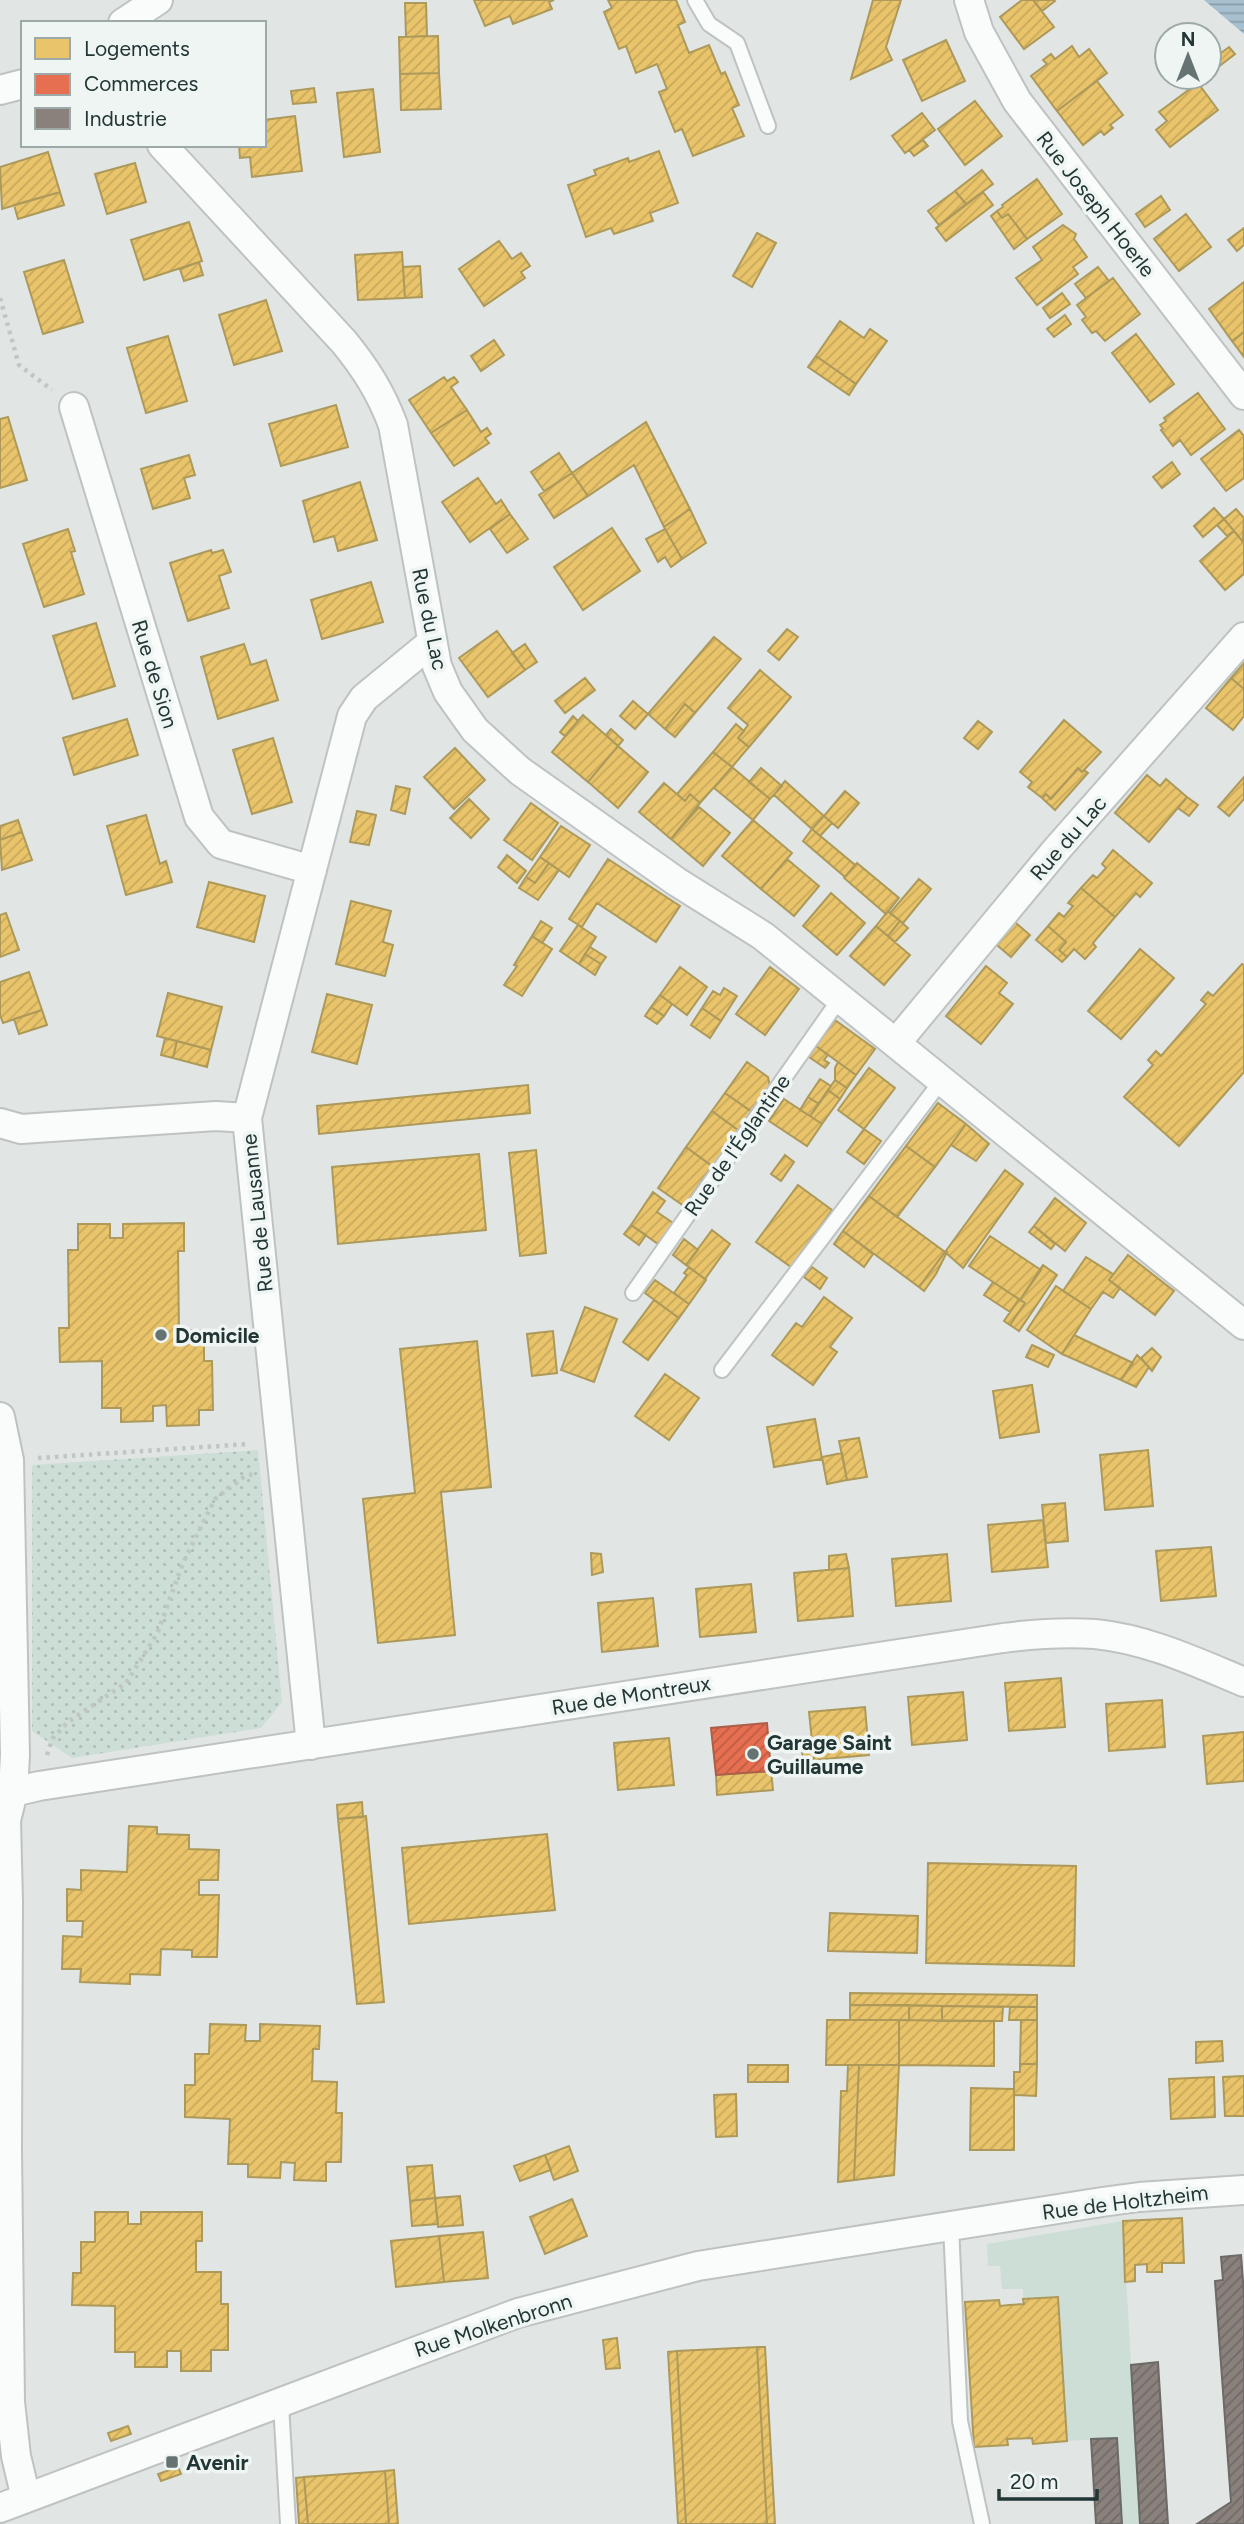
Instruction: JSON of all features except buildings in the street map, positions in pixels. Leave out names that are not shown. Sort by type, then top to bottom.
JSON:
[{"type":"street","points":[[126,21],[158,0]]},
{"type":"street","name":"Rue Joseph Hoerle","points":[[969,0],[979,33],[1017,101],[1244,395]]},
{"type":"street","points":[[0,90],[21,85]]},
{"type":"street","name":"Rue du Lac","points":[[164,147],[344,342],[368,371],[383,397],[393,425],[437,666],[448,692],[475,730],[520,771],[677,882],[762,936],[841,997],[1244,1325]]},
{"type":"street","name":"Rue de Sion","points":[[74,407],[199,817],[221,844],[312,870]]},
{"type":"street","name":"Rue du Lac","points":[[895,1043],[1057,849],[1244,637]]},
{"type":"street","name":"Rue de Lausanne","points":[[311,1745],[247,1118],[352,716],[364,698],[431,643]]},
{"type":"street","points":[[1,1126],[21,1129],[216,1116],[247,1118]]},
{"type":"street","points":[[0,1416],[9,1460],[15,1755],[26,1789],[6,1820],[8,1902],[4,2150],[10,2402],[16,2456],[26,2498]]},
{"type":"street","name":"Rue de Montreux","points":[[26,1789],[1045,1633],[1098,1634],[1121,1638],[1183,1656],[1244,1682]]},
{"type":"street","name":"Rue de Holtzheim","points":[[1007,2217],[1139,2197],[1244,2190]]},
{"type":"street","name":"Rue Molkenbronn","points":[[0,2508],[281,2404],[366,2369],[548,2304],[698,2266],[1007,2217]]},
{"type":"lane","points":[[695,0],[709,24],[737,43],[768,126]]},
{"type":"lane","name":"Rue de l'Églantine","points":[[633,1293],[841,997]]},
{"type":"lane","points":[[722,1370],[942,1080]]},
{"type":"lane","points":[[951,2226],[960,2421],[982,2524]]},
{"type":"lane","points":[[281,2404],[288,2524]]},
{"type":"path","points":[[0,298],[19,365],[74,407]]},
{"type":"path","points":[[9,1460],[263,1443],[284,1466],[245,1476],[215,1499],[183,1563],[157,1634],[126,1683],[68,1722],[52,1739],[26,1789]]},
{"type":"shaded area","points":[[258,1450],[282,1702],[261,1728],[72,1758],[32,1731],[32,1465]]},
{"type":"shaded area","points":[[1123,2221],[1140,2524],[1122,2524],[1117,2438],[1067,2441],[1058,2297],[1023,2299],[1023,2289],[1002,2289],[1000,2266],[988,2266],[987,2244]]},
{"type":"water","points":[[1204,0],[1244,0],[1244,34]]},
{"type":"place","name":"Domicile","points":[[161,1335]]},
{"type":"place","name":"Garage Saint Guillaume","points":[[753,1754]]},
{"type":"place","name":"Avenir","points":[[172,2462]]}]
